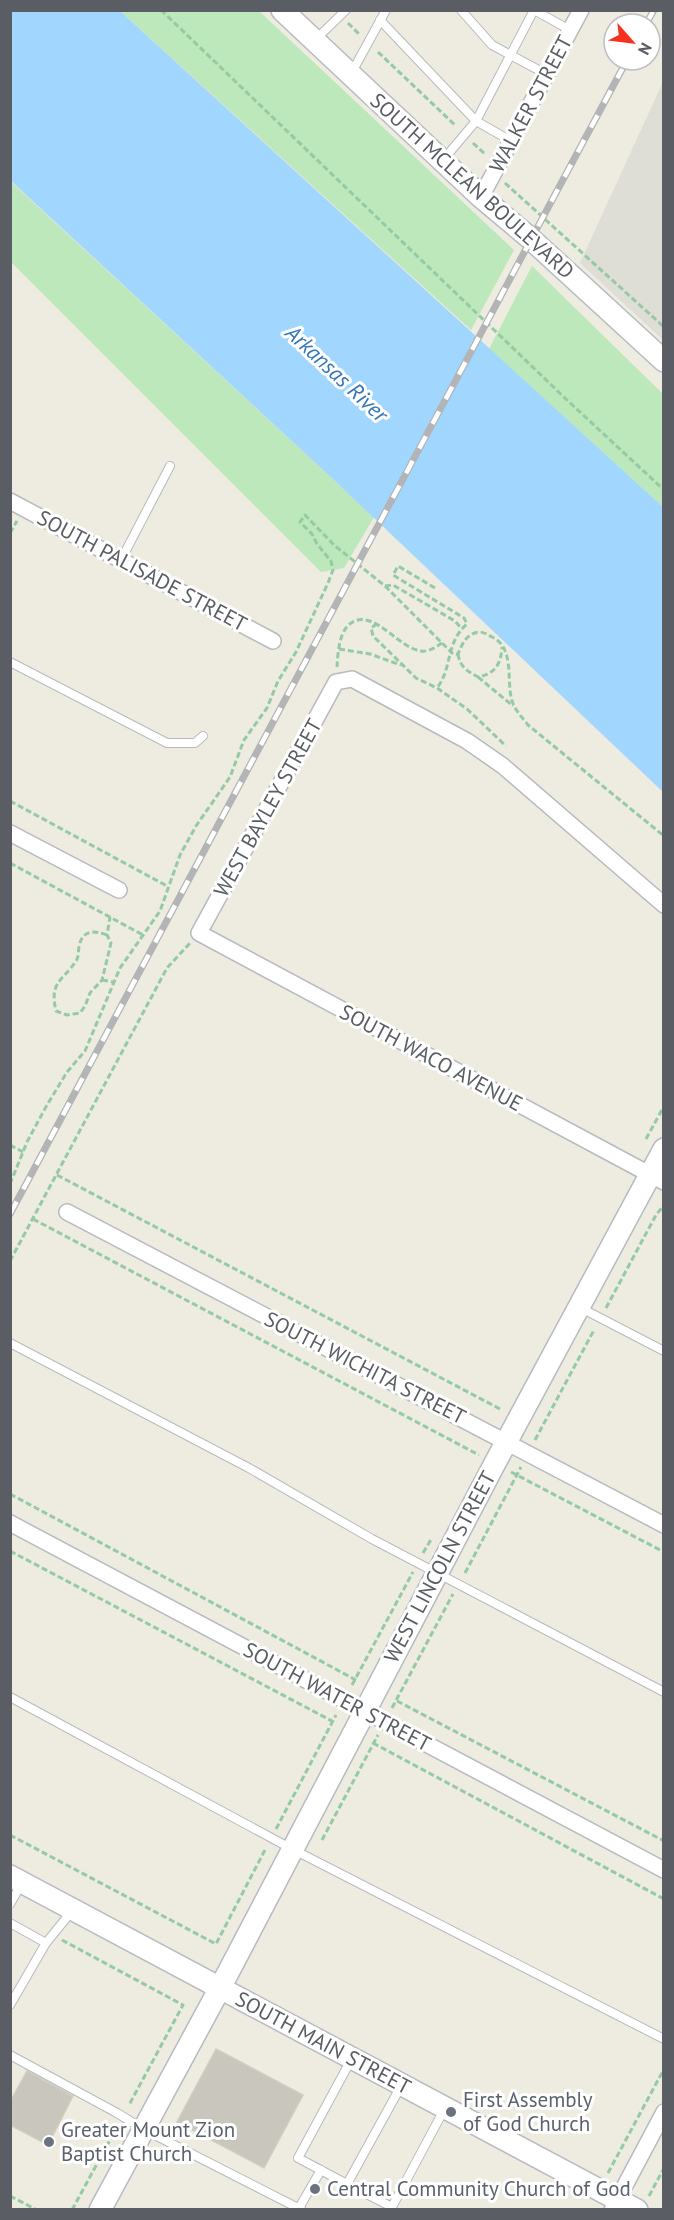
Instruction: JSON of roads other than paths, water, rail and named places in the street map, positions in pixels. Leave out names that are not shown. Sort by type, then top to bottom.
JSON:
[{"type":"street","name":"SOUTH MCLEAN BOULEVARD","points":[[282,10],[481,197],[531,239],[663,361]]},
{"type":"street","name":"WALKER STREET","points":[[481,197],[581,10]]},
{"type":"street","name":"SOUTH PALISADE STREET","points":[[10,501],[273,641]]},
{"type":"street","name":"WEST BAYLEY STREET","points":[[199,933],[336,682],[352,679],[467,741],[503,766],[663,905]]},
{"type":"street","points":[[10,833],[118,890]]},
{"type":"street","name":"SOUTH WACO AVENUE","points":[[199,933],[656,1178]]},
{"type":"street","name":"WEST LINCOLN STREET","points":[[100,2210],[578,1306],[656,1178],[663,1149]]},
{"type":"street","name":"SOUTH WICHITA STREET","points":[[67,1212],[663,1525]]},
{"type":"street","name":"SOUTH WATER STREET","points":[[10,1523],[663,1870]]},
{"type":"street","name":"SOUTH MAIN STREET","points":[[16,1879],[599,2189],[615,2204],[642,2205]]},
{"type":"street","points":[[615,2204],[663,2112]]},
{"type":"lane","points":[[350,75],[386,10]]},
{"type":"lane","points":[[461,10],[492,45],[546,74]]},
{"type":"lane","points":[[442,161],[476,121],[534,10],[570,30]]},
{"type":"lane","points":[[314,41],[343,13]]},
{"type":"lane","points":[[380,20],[476,121],[511,141]]},
{"type":"lane","points":[[121,560],[170,466]]},
{"type":"lane","points":[[10,662],[167,743],[195,743],[203,736]]},
{"type":"lane","points":[[578,1306],[663,1351]]},
{"type":"lane","points":[[10,1344],[249,1468],[372,1539],[663,1692]]},
{"type":"lane","points":[[10,1697],[292,1848],[663,2039]]},
{"type":"lane","points":[[10,1904],[16,1879]]},
{"type":"lane","points":[[10,2005],[46,1943],[73,1910]]},
{"type":"lane","points":[[10,1923],[46,1943]]},
{"type":"lane","points":[[10,2055],[143,2129],[300,2209],[321,2170]]},
{"type":"lane","points":[[352,2058],[298,2158],[391,2208],[446,2108]]},
{"type":"lane","points":[[347,2184],[402,2085]]},
{"type":"water","name":"Arkansas River","points":[[10,11],[120,11],[663,507],[663,792],[335,481],[11,181]]},
{"type":"railway","points":[[10,1214],[621,72]]},
{"type":"place","name":"First Assembly of God Church","points":[[451,2112]]},
{"type":"place","name":"Greater Mount Zion Baptist Church","points":[[49,2142]]},
{"type":"place","name":"Central Community Church of God","points":[[315,2189]]}]
